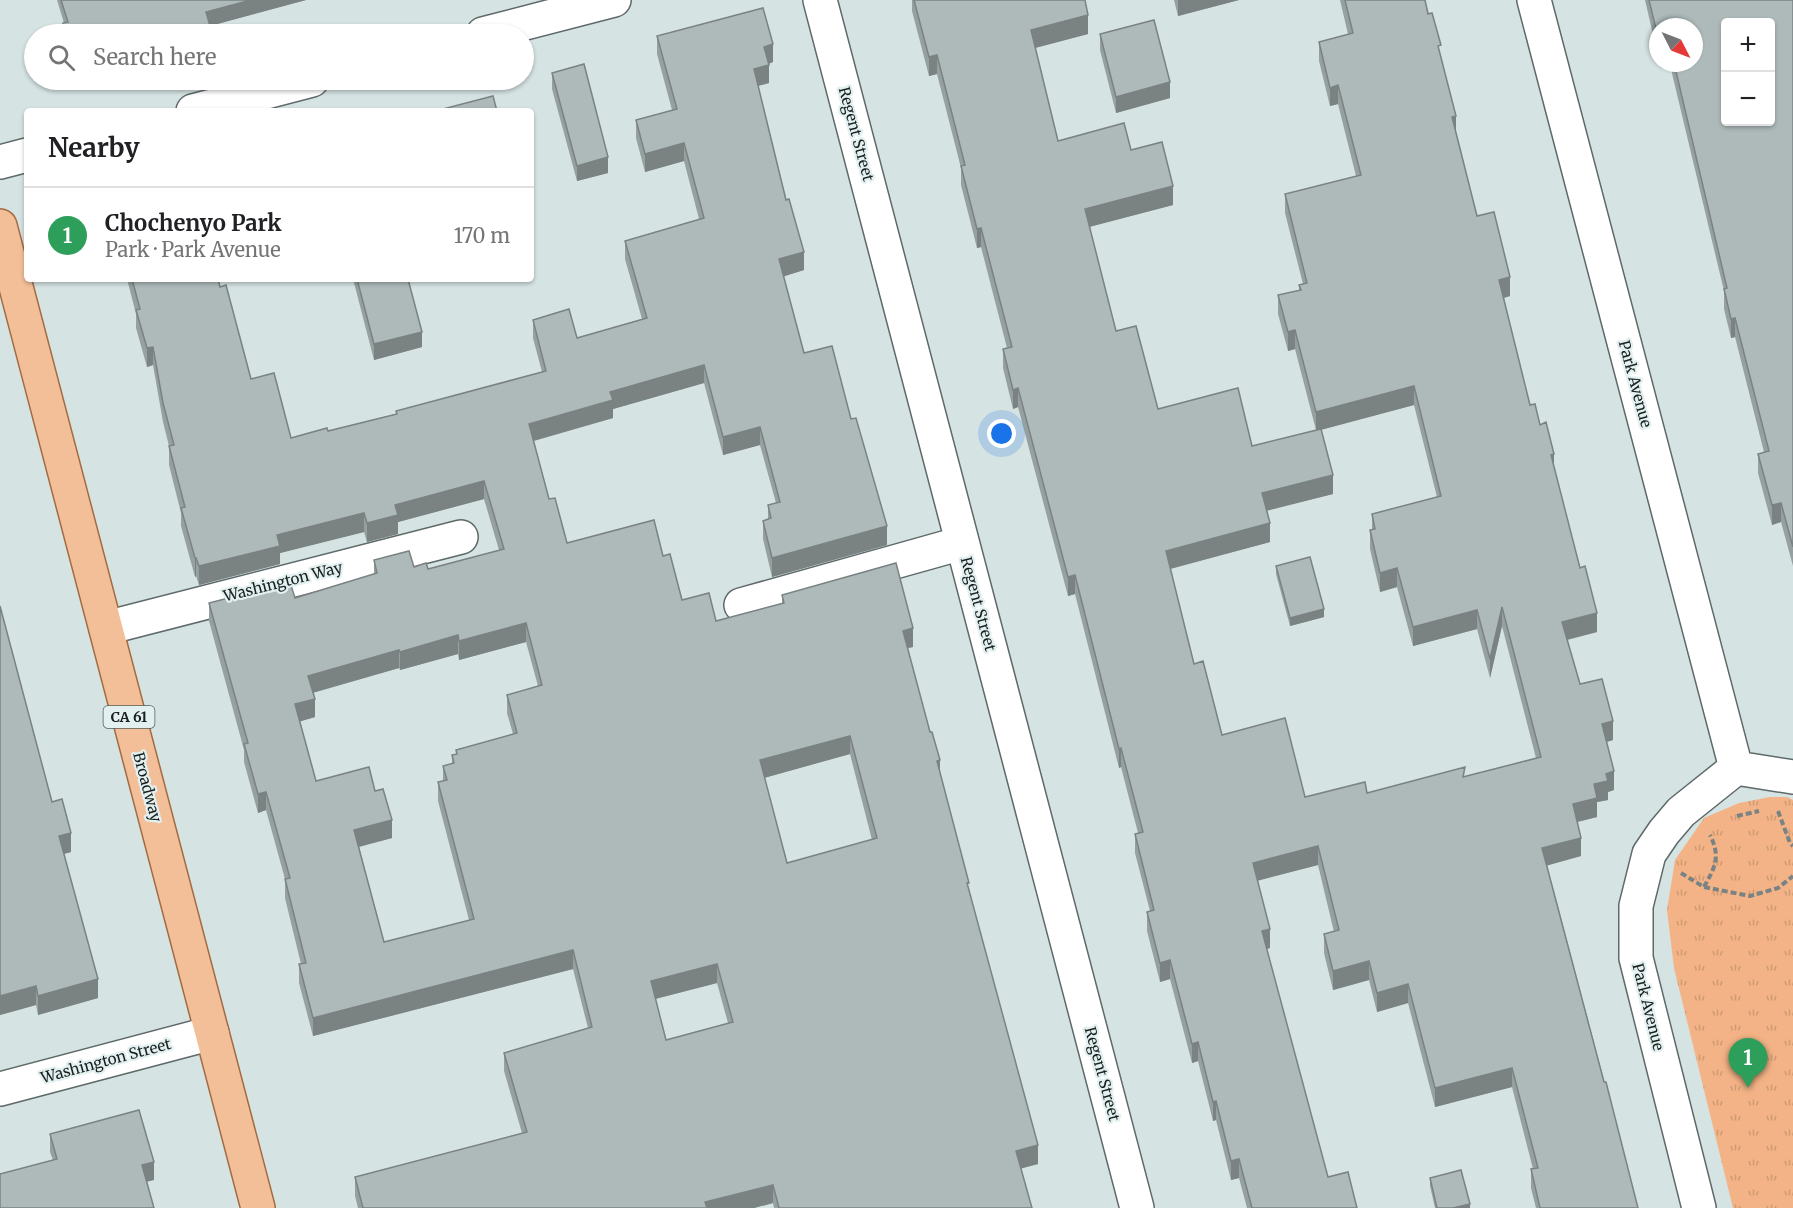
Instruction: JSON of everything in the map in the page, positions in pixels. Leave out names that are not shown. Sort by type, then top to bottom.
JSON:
[{"type":"main road","name":"Broadway","points":[[0,226],[258,1208]]},
{"type":"street","points":[[522,24],[614,0]]},
{"type":"street","name":"Regent Street","points":[[820,0],[1137,1208]]},
{"type":"street","name":"Park Avenue","points":[[1534,0],[1736,768],[1681,812],[1664,832],[1649,854],[1636,906],[1636,958],[1699,1208]]},
{"type":"street","points":[[205,108],[274,90]]},
{"type":"street","points":[[0,162],[24,155]]},
{"type":"street","name":"Washington Way","points":[[106,628],[460,537]]},
{"type":"street","points":[[741,605],[962,543]]},
{"type":"street","points":[[1736,768],[1793,777]]},
{"type":"street","name":"Washington Street","points":[[0,1089],[212,1033]]},
{"type":"path","points":[[1731,818],[1778,809]]},
{"type":"path","points":[[1681,812],[1711,836],[1716,850],[1716,867],[1704,887]]},
{"type":"path","points":[[1711,836],[1718,830]]},
{"type":"path","points":[[1649,854],[1704,887],[1750,896],[1778,888],[1793,876]]},
{"type":"green space","points":[[1770,797],[1787,797],[1793,800],[1793,1208],[1733,1208],[1674,968],[1667,910],[1675,860],[1704,818],[1739,803]]},
{"type":"building","points":[[61,0],[251,0],[206,12],[209,24],[63,24],[68,22]]},
{"type":"building","points":[[914,0],[1085,0],[1088,15],[1031,30],[1058,141],[1124,123],[1131,150],[1162,142],[1173,186],[1085,209],[1116,331],[1136,326],[1158,409],[1238,388],[1252,446],[1321,429],[1333,475],[1262,493],[1270,523],[1166,551],[1194,664],[1203,661],[1222,735],[1285,718],[1305,797],[1365,782],[1367,793],[1465,767],[1463,777],[1541,757],[1502,607],[1490,659],[1477,610],[1413,627],[1397,568],[1380,573],[1370,530],[1375,529],[1372,514],[1441,496],[1414,386],[1316,412],[1295,330],[1288,332],[1278,295],[1301,290],[1299,285],[1307,283],[1285,194],[1361,175],[1338,85],[1330,88],[1319,42],[1353,33],[1345,0],[1425,0],[1428,14],[1432,13],[1441,45],[1438,46],[1456,116],[1452,117],[1477,216],[1494,212],[1510,277],[1499,280],[1530,405],[1535,404],[1540,425],[1546,422],[1554,454],[1551,455],[1580,568],[1585,566],[1597,613],[1562,622],[1580,684],[1602,679],[1613,721],[1602,724],[1614,771],[1606,774],[1608,781],[1594,784],[1597,798],[1573,804],[1581,838],[1542,848],[1638,1208],[1540,1208],[1531,1169],[1538,1168],[1512,1068],[1435,1088],[1408,984],[1377,993],[1369,961],[1333,971],[1324,934],[1339,930],[1318,846],[1253,863],[1270,929],[1262,931],[1328,1177],[1348,1172],[1357,1208],[1252,1208],[1239,1159],[1231,1161],[1198,1042],[1192,1044],[1170,960],[1160,963],[1147,912],[1154,910],[1135,834],[1143,832],[1121,748],[1119,749],[1075,575],[1068,577],[1018,388],[1013,390],[1003,349],[1012,347],[981,228],[977,229],[961,166],[965,165],[937,55],[929,57]]},
{"type":"building","points":[[1649,0],[1793,0],[1793,547],[1781,503],[1772,505],[1758,454],[1769,451],[1735,318],[1731,319],[1724,289],[1727,288],[1676,72],[1703,72],[1703,18],[1653,18]]},
{"type":"building","points":[[763,8],[773,44],[764,47],[769,65],[754,69],[786,200],[789,199],[804,252],[779,259],[804,353],[832,346],[851,419],[856,418],[887,526],[772,558],[763,521],[771,518],[768,505],[780,502],[760,427],[723,437],[704,365],[610,392],[613,400],[529,424],[549,499],[555,498],[567,543],[654,520],[663,556],[670,554],[682,600],[709,593],[716,621],[784,603],[782,595],[896,563],[913,628],[903,631],[930,732],[932,732],[940,760],[937,761],[969,883],[967,883],[1038,1145],[1016,1151],[1032,1208],[779,1208],[773,1185],[705,1202],[707,1208],[363,1208],[355,1177],[527,1132],[504,1053],[592,1027],[573,950],[313,1018],[299,964],[306,963],[285,879],[290,878],[266,792],[258,794],[244,744],[248,743],[209,603],[290,582],[295,598],[377,573],[374,560],[409,551],[414,567],[426,563],[428,569],[504,549],[484,481],[395,505],[398,515],[367,523],[364,513],[277,535],[280,546],[199,566],[181,508],[185,507],[169,446],[174,445],[163,403],[153,347],[147,348],[136,310],[140,309],[133,282],[219,282],[220,287],[226,285],[251,379],[274,373],[291,438],[327,428],[328,431],[397,414],[396,411],[546,371],[533,320],[569,309],[577,338],[647,318],[625,241],[704,218],[684,143],[645,154],[636,120],[677,109],[657,36]],"holes":[[[526,623],[542,685],[507,695],[517,733],[456,750],[457,754],[452,755],[454,763],[443,766],[447,780],[438,782],[474,919],[384,942],[354,830],[392,820],[383,789],[375,791],[369,767],[316,781],[295,704],[315,699],[308,676],[458,635],[459,641]],[[850,736],[877,838],[787,863],[760,760]],[[717,964],[733,1022],[666,1040],[651,981]]]},
{"type":"building","points":[[1154,20],[1170,82],[1116,97],[1100,34]]},
{"type":"building","points":[[584,64],[608,157],[577,166],[552,73]]},
{"type":"building","points":[[493,96],[496,108],[447,108]]},
{"type":"building","points":[[358,282],[409,282],[422,332],[374,344]]},
{"type":"building","points":[[1310,557],[1324,609],[1290,618],[1276,566]]},
{"type":"building","points":[[0,606],[52,802],[62,799],[71,833],[59,836],[98,979],[38,996],[36,986],[0,996]]},
{"type":"building","points":[[139,1110],[154,1162],[142,1165],[154,1208],[0,1208],[0,1174],[57,1159],[50,1134]]},
{"type":"building","points":[[1461,1170],[1470,1204],[1453,1208],[1437,1208],[1430,1178]]},
{"type":"place","name":"Chochenyo Park","points":[[1748,1088]]}]
